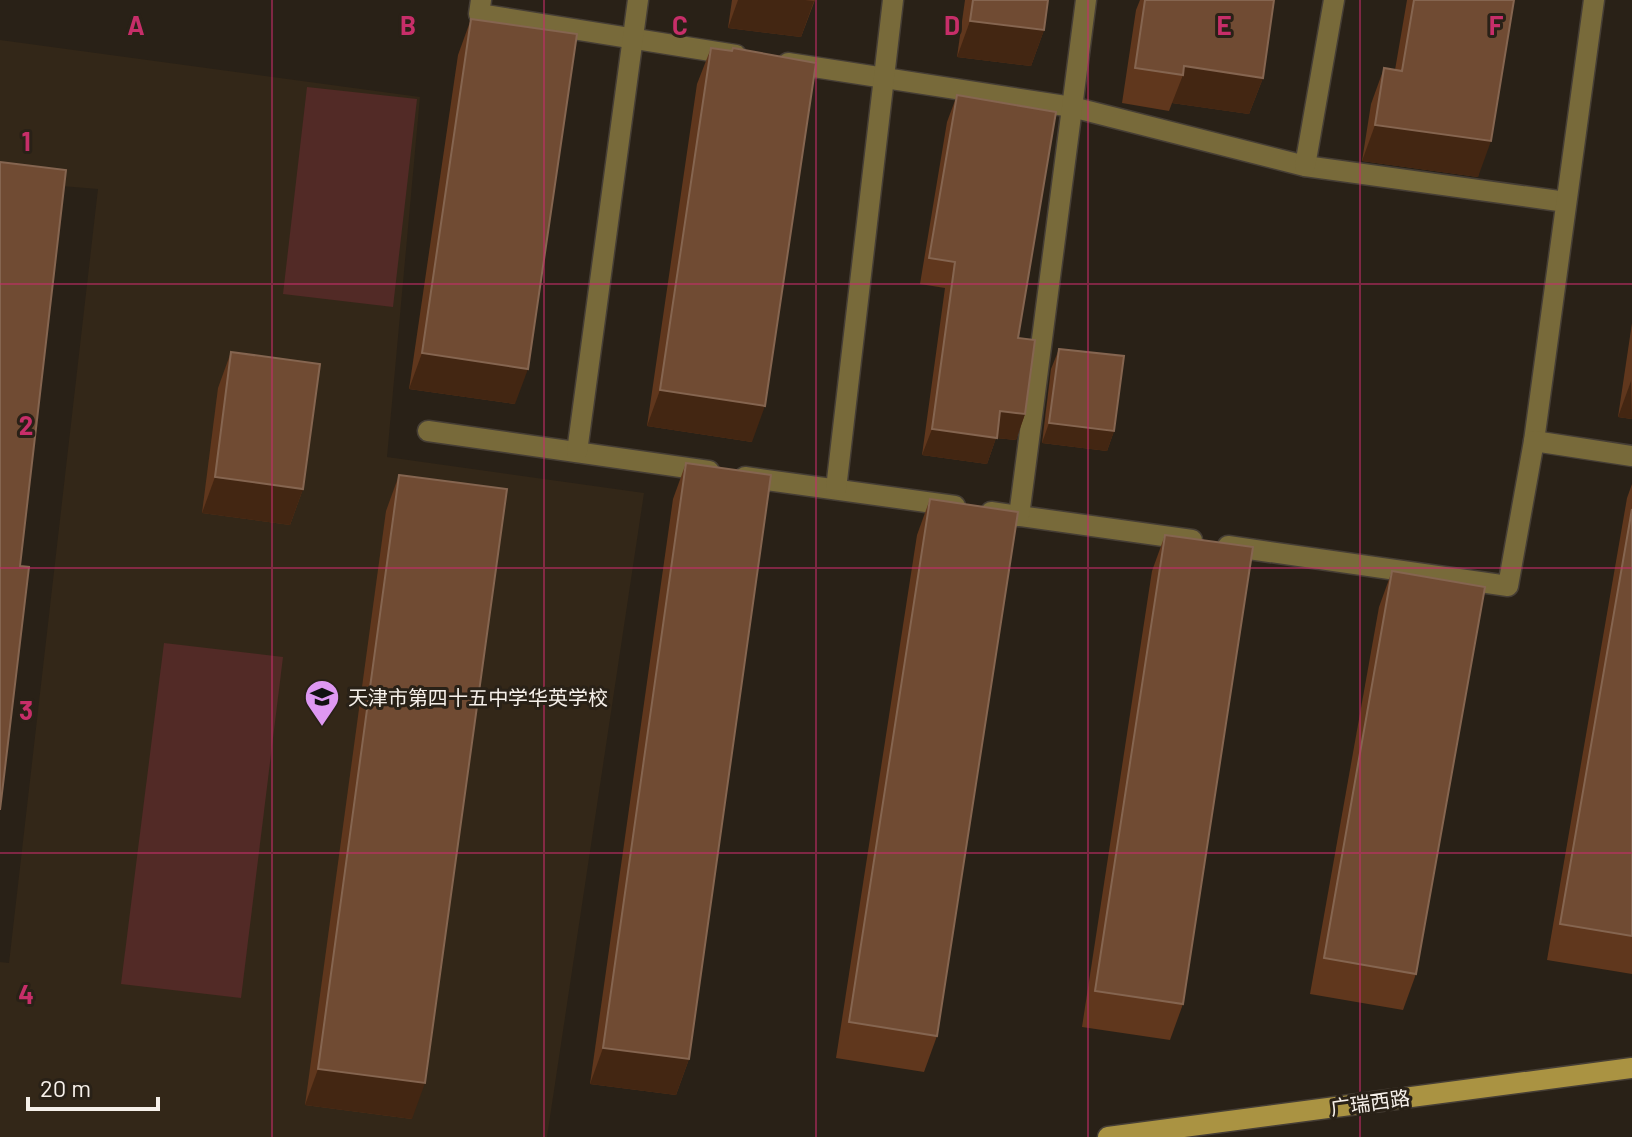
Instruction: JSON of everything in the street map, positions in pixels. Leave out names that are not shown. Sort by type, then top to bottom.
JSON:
[{"type":"street","points":[[481,0],[479,14],[1072,107],[1305,166],[1566,202]]},
{"type":"street","points":[[577,452],[638,0]]},
{"type":"street","points":[[836,489],[893,0]]},
{"type":"street","points":[[1019,516],[1086,0]]},
{"type":"street","points":[[1305,166],[1334,0]]},
{"type":"street","points":[[428,431],[1508,586],[1534,441],[1594,0]]},
{"type":"street","points":[[1534,441],[1632,456]]},
{"type":"street","name":"广瑞西路","points":[[1108,1137],[1632,1068]]},
{"type":"shaded area","name":"天津市第四十五中学华英学校","points":[[0,40],[420,97],[387,457],[644,493],[547,1137],[0,1137],[0,962],[9,963],[98,189],[0,181]]},
{"type":"shaded area","points":[[307,87],[417,99],[393,307],[283,294]]},
{"type":"shaded area","points":[[164,643],[283,657],[241,998],[121,984]]},
{"type":"building","points":[[973,0],[1048,0],[1044,30],[970,21]]},
{"type":"building","points":[[1145,0],[1274,0],[1263,78],[1184,66],[1183,75],[1135,68]]},
{"type":"building","points":[[1414,0],[1514,0],[1491,141],[1375,125],[1384,68],[1402,71]]},
{"type":"building","points":[[471,19],[577,34],[528,369],[422,353]]},
{"type":"building","points":[[711,48],[732,51],[733,48],[816,63],[765,406],[660,390]]},
{"type":"building","points":[[957,95],[1056,112],[1018,338],[1035,340],[1025,414],[1000,411],[997,438],[932,429],[955,262],[929,258]]},
{"type":"building","points":[[0,162],[66,170],[20,566],[29,567],[0,810]]},
{"type":"building","points":[[1059,349],[1124,356],[1114,431],[1049,423]]},
{"type":"building","points":[[231,352],[320,364],[303,489],[215,477]]},
{"type":"building","points":[[686,463],[771,475],[689,1059],[603,1048]]},
{"type":"building","points":[[399,475],[507,489],[425,1083],[318,1069]]},
{"type":"building","points":[[930,499],[1018,512],[937,1036],[849,1022]]},
{"type":"building","points":[[1632,509],[1632,936],[1560,924]]},
{"type":"building","points":[[1165,535],[1253,547],[1183,1004],[1095,991]]},
{"type":"building","points":[[1392,571],[1485,587],[1416,974],[1324,958]]},
{"type":"place","name":"天津市第四十五中学华英学校","points":[[322,728]]}]
